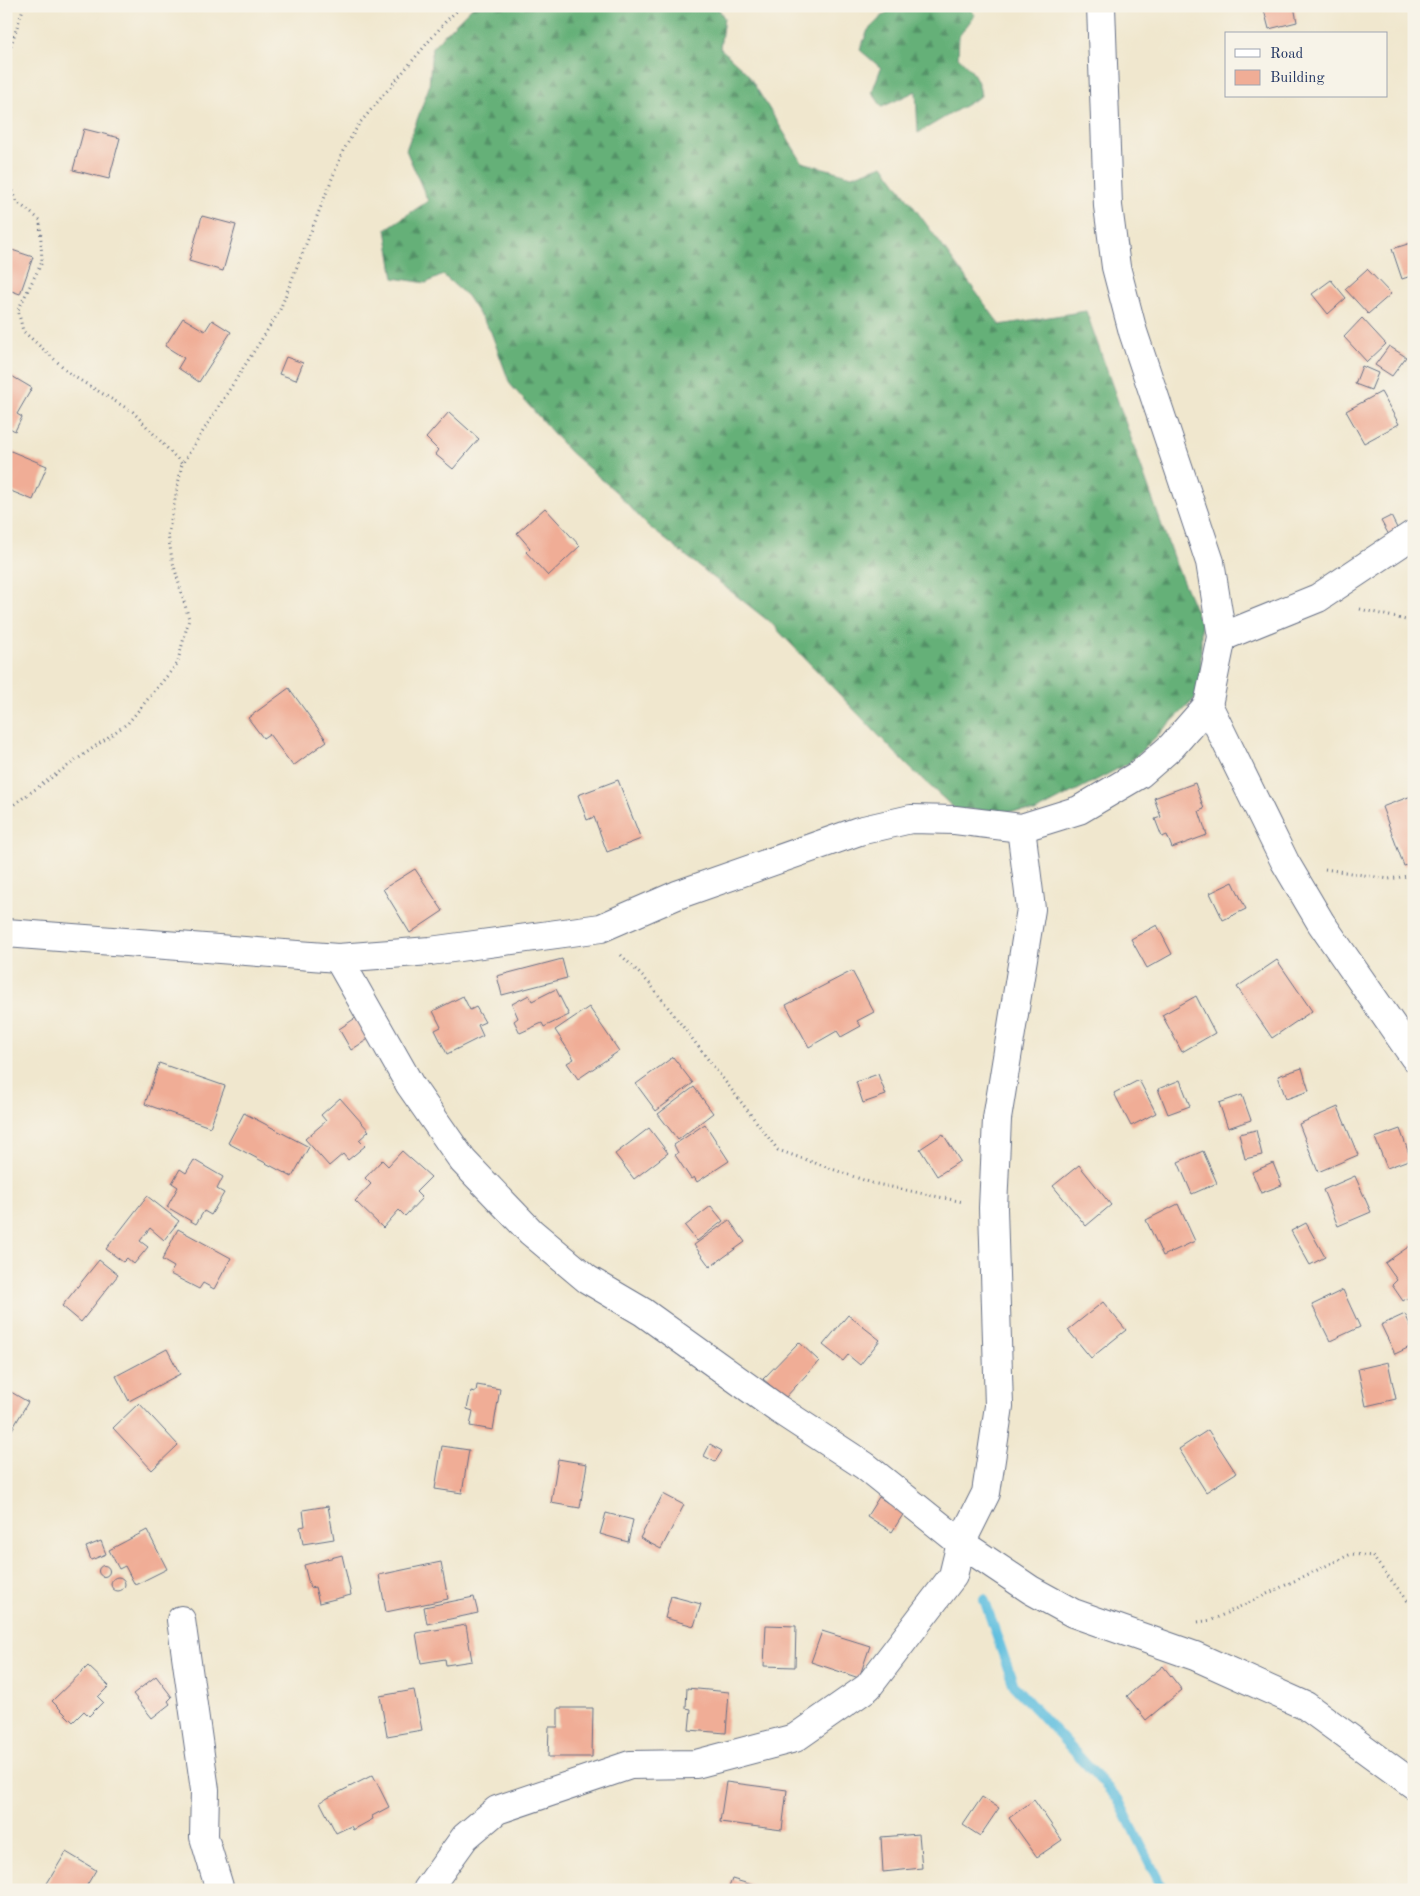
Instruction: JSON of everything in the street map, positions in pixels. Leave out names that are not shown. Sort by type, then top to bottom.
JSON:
[{"type":"street","points":[[6,933],[338,958],[430,951],[601,928],[678,895],[777,858],[867,829],[911,819],[955,820],[1021,828],[1079,810],[1140,774],[1172,746],[1208,705],[1222,637],[1210,562],[1133,332],[1116,267],[1108,206],[1101,6]]},
{"type":"street","points":[[1222,637],[1318,598],[1414,534]]},
{"type":"street","points":[[1208,705],[1284,862],[1321,923],[1414,1057]]},
{"type":"street","points":[[427,1890],[465,1837],[497,1810],[630,1765],[696,1764],[795,1738],[868,1687],[953,1576],[961,1543],[986,1493],[999,1406],[993,1208],[997,1119],[1031,910],[1021,828]]},
{"type":"street","points":[[338,958],[410,1084],[463,1160],[531,1232],[587,1279],[643,1312],[778,1409],[865,1466],[961,1543],[1031,1590],[1073,1613],[1195,1656],[1306,1706],[1414,1785]]},
{"type":"street","points":[[181,1620],[205,1790],[204,1837],[220,1890]]},
{"type":"path","points":[[6,60],[24,6]]},
{"type":"path","points":[[6,810],[128,723],[177,664],[189,618],[172,559],[168,534],[182,464],[279,312],[343,151],[359,124],[446,21],[462,6]]},
{"type":"path","points":[[6,172],[16,202],[40,220],[42,262],[18,310],[23,331],[73,376],[133,412],[182,464]]},
{"type":"path","points":[[1318,598],[1414,622]]},
{"type":"path","points":[[1284,862],[1389,879],[1414,875]]},
{"type":"path","points":[[601,928],[625,961],[650,984],[778,1150],[872,1183],[993,1208]]},
{"type":"path","points":[[1192,1623],[1212,1620],[1351,1554],[1372,1556],[1407,1600],[1414,1603]]},
{"type":"green space","points":[[473,6],[717,6],[724,18],[720,48],[747,73],[802,162],[852,176],[883,165],[1000,325],[1086,311],[1174,560],[1201,624],[1201,693],[1129,763],[1035,812],[955,809],[907,765],[771,623],[647,525],[615,491],[570,452],[510,384],[491,332],[467,296],[443,275],[426,283],[394,278],[386,229],[428,201],[406,150],[429,87],[432,47]]},
{"type":"green space","points":[[893,6],[968,6],[975,15],[959,36],[958,57],[974,74],[981,96],[918,133],[916,91],[882,107],[872,92],[881,68],[860,50],[868,30]]},
{"type":"building","points":[[1263,6],[1294,6],[1297,22],[1269,29]]},
{"type":"building","points":[[84,129],[120,138],[109,179],[73,170]]},
{"type":"building","points":[[202,216],[236,225],[223,271],[189,261]]},
{"type":"building","points":[[1414,242],[1414,275],[1402,279],[1392,249]]},
{"type":"building","points":[[12,250],[33,257],[20,294],[6,289],[6,265]]},
{"type":"building","points":[[1367,269],[1391,294],[1368,314],[1345,289]]},
{"type":"building","points":[[1331,280],[1346,298],[1328,314],[1312,294]]},
{"type":"building","points":[[183,318],[205,331],[212,320],[231,332],[199,382],[178,368],[184,358],[165,346]]},
{"type":"building","points":[[1362,318],[1386,344],[1367,362],[1344,337]]},
{"type":"building","points":[[1389,346],[1406,357],[1392,376],[1375,365]]},
{"type":"building","points":[[286,357],[303,363],[296,380],[279,374]]},
{"type":"building","points":[[1362,366],[1378,373],[1371,390],[1355,384]]},
{"type":"building","points":[[10,375],[32,388],[17,414],[22,417],[15,431],[6,426],[6,381]]},
{"type":"building","points":[[1381,392],[1399,424],[1364,443],[1346,411]]},
{"type":"building","points":[[449,412],[479,439],[453,469],[435,454],[438,450],[426,438]]},
{"type":"building","points":[[6,449],[47,466],[33,500],[6,489]]},
{"type":"building","points":[[545,508],[580,546],[548,576],[526,552],[530,548],[517,533]]},
{"type":"building","points":[[1391,516],[1398,530],[1389,535],[1381,521]]},
{"type":"building","points":[[289,688],[327,741],[293,766],[269,734],[263,738],[248,718]]},
{"type":"building","points":[[618,780],[641,839],[607,852],[594,817],[587,820],[578,795]]},
{"type":"building","points":[[1195,783],[1204,809],[1199,811],[1207,835],[1172,848],[1167,835],[1162,837],[1155,819],[1161,817],[1154,798]]},
{"type":"building","points":[[1414,795],[1414,863],[1404,866],[1382,807]]},
{"type":"building","points":[[415,869],[443,911],[410,933],[383,889]]},
{"type":"building","points":[[1233,882],[1246,909],[1223,920],[1210,893]]},
{"type":"building","points":[[1157,925],[1172,954],[1147,968],[1131,939]]},
{"type":"building","points":[[562,959],[567,978],[502,995],[497,976]]},
{"type":"building","points":[[1277,960],[1312,1011],[1272,1038],[1237,987]]},
{"type":"building","points":[[852,971],[874,1012],[857,1021],[861,1026],[841,1037],[837,1031],[809,1047],[786,1005]]},
{"type":"building","points":[[556,989],[569,1015],[544,1027],[542,1023],[520,1033],[514,1021],[518,1018],[512,1004],[529,995],[532,1001]]},
{"type":"building","points":[[463,996],[470,1010],[476,1007],[485,1022],[478,1025],[483,1036],[447,1054],[435,1030],[441,1027],[433,1011]]},
{"type":"building","points":[[1196,996],[1215,1033],[1182,1052],[1162,1015]]},
{"type":"building","points":[[589,1007],[619,1051],[578,1079],[567,1063],[574,1059],[555,1030]]},
{"type":"building","points":[[357,1017],[370,1038],[351,1050],[339,1029]]},
{"type":"building","points":[[673,1057],[693,1083],[656,1111],[636,1084]]},
{"type":"building","points":[[159,1063],[225,1086],[210,1127],[145,1104]]},
{"type":"building","points":[[1302,1068],[1309,1091],[1286,1099],[1278,1076]]},
{"type":"building","points":[[878,1074],[886,1095],[863,1103],[856,1082]]},
{"type":"building","points":[[1139,1080],[1156,1113],[1131,1126],[1114,1093]]},
{"type":"building","points":[[1180,1080],[1190,1106],[1168,1114],[1158,1089]]},
{"type":"building","points":[[694,1087],[713,1113],[678,1140],[658,1114]]},
{"type":"building","points":[[1242,1095],[1251,1120],[1228,1128],[1219,1103]]},
{"type":"building","points":[[340,1098],[369,1131],[359,1140],[365,1146],[348,1160],[343,1154],[329,1166],[305,1139],[326,1121],[321,1115]]},
{"type":"building","points":[[1338,1107],[1358,1155],[1318,1172],[1299,1124]]},
{"type":"building","points":[[244,1113],[309,1147],[292,1177],[228,1143]]},
{"type":"building","points":[[705,1124],[729,1161],[697,1182],[694,1177],[691,1179],[675,1155],[678,1153],[674,1145]]},
{"type":"building","points":[[649,1128],[668,1153],[634,1179],[615,1154]]},
{"type":"building","points":[[1400,1129],[1411,1159],[1387,1168],[1375,1138]]},
{"type":"building","points":[[1256,1130],[1262,1155],[1245,1159],[1239,1134]]},
{"type":"building","points":[[943,1134],[960,1161],[937,1176],[920,1149]]},
{"type":"building","points":[[402,1151],[431,1177],[416,1192],[422,1198],[405,1216],[399,1210],[383,1228],[355,1201],[371,1184],[365,1178],[382,1160],[388,1166]]},
{"type":"building","points":[[1203,1151],[1217,1183],[1192,1194],[1178,1162]]},
{"type":"building","points":[[194,1160],[223,1177],[217,1189],[224,1193],[211,1215],[204,1211],[196,1224],[167,1207],[178,1187],[172,1183],[180,1169],[186,1173]]},
{"type":"building","points":[[1273,1163],[1282,1185],[1261,1193],[1252,1172]]},
{"type":"building","points":[[1079,1165],[1111,1205],[1086,1226],[1053,1186]]},
{"type":"building","points":[[1355,1176],[1371,1212],[1338,1226],[1323,1190]]},
{"type":"building","points":[[147,1196],[179,1221],[164,1240],[150,1228],[140,1241],[148,1247],[134,1264],[127,1258],[123,1262],[106,1249]]},
{"type":"building","points":[[1178,1204],[1195,1241],[1163,1256],[1146,1220]]},
{"type":"building","points":[[711,1206],[723,1221],[697,1241],[685,1226]]},
{"type":"building","points":[[729,1220],[745,1242],[710,1267],[694,1245]]},
{"type":"building","points":[[1306,1223],[1325,1257],[1310,1265],[1291,1231]]},
{"type":"building","points":[[178,1229],[231,1258],[214,1289],[203,1283],[199,1289],[170,1274],[174,1267],[162,1260]]},
{"type":"building","points":[[1414,1243],[1414,1304],[1409,1297],[1403,1301],[1392,1285],[1397,1280],[1385,1263]]},
{"type":"building","points":[[99,1260],[118,1275],[81,1322],[62,1306]]},
{"type":"building","points":[[1343,1290],[1360,1327],[1330,1341],[1312,1305]]},
{"type":"building","points":[[1103,1302],[1126,1330],[1091,1358],[1068,1330]]},
{"type":"building","points":[[1405,1314],[1414,1333],[1414,1345],[1395,1354],[1381,1325]]},
{"type":"building","points":[[848,1315],[880,1340],[860,1365],[848,1355],[843,1361],[823,1345]]},
{"type":"building","points":[[799,1342],[819,1361],[785,1398],[763,1379]]},
{"type":"building","points":[[167,1349],[180,1374],[129,1401],[116,1376]]},
{"type":"building","points":[[1388,1362],[1396,1399],[1366,1406],[1358,1369]]},
{"type":"building","points":[[477,1385],[500,1389],[493,1430],[470,1426],[473,1411],[467,1409],[471,1391],[476,1392]]},
{"type":"building","points":[[6,1389],[28,1402],[6,1440]]},
{"type":"building","points":[[139,1403],[178,1445],[152,1470],[113,1428]]},
{"type":"building","points":[[1208,1430],[1236,1473],[1206,1492],[1179,1449]]},
{"type":"building","points":[[710,1444],[722,1451],[715,1462],[704,1456]]},
{"type":"building","points":[[442,1446],[469,1450],[462,1493],[435,1489]]},
{"type":"building","points":[[558,1459],[587,1464],[580,1508],[551,1503]]},
{"type":"building","points":[[663,1494],[684,1505],[661,1549],[640,1538]]},
{"type":"building","points":[[879,1497],[904,1513],[892,1532],[867,1516]]},
{"type":"building","points":[[328,1506],[334,1539],[303,1544],[300,1527],[305,1526],[303,1510]]},
{"type":"building","points":[[606,1513],[633,1520],[628,1542],[600,1534]]},
{"type":"building","points":[[147,1530],[167,1569],[135,1585],[125,1566],[119,1569],[109,1550]]},
{"type":"building","points":[[101,1541],[106,1554],[91,1560],[86,1547]]},
{"type":"building","points":[[342,1555],[351,1595],[319,1603],[315,1587],[310,1588],[304,1565]]},
{"type":"building","points":[[441,1562],[448,1599],[386,1612],[379,1575]]},
{"type":"building","points":[[104,1565],[110,1571],[104,1577],[98,1571]]},
{"type":"building","points":[[118,1577],[123,1579],[125,1584],[123,1589],[118,1591],[113,1589],[111,1584],[113,1579]]},
{"type":"building","points":[[671,1596],[701,1604],[694,1626],[665,1618]]},
{"type":"building","points":[[474,1597],[478,1613],[427,1624],[424,1607]]},
{"type":"building","points":[[466,1625],[472,1661],[446,1665],[445,1659],[421,1663],[416,1633]]},
{"type":"building","points":[[766,1625],[796,1626],[795,1667],[764,1666]]},
{"type":"building","points":[[822,1631],[870,1646],[859,1678],[811,1662]]},
{"type":"building","points":[[88,1666],[109,1686],[98,1697],[103,1702],[89,1716],[84,1711],[73,1722],[52,1701]]},
{"type":"building","points":[[1163,1666],[1182,1690],[1146,1720],[1127,1696]]},
{"type":"building","points":[[156,1676],[172,1697],[168,1701],[170,1704],[152,1718],[133,1694]]},
{"type":"building","points":[[687,1688],[729,1692],[726,1733],[689,1730],[691,1709],[686,1708]]},
{"type":"building","points":[[414,1690],[422,1730],[387,1736],[380,1696]]},
{"type":"building","points":[[558,1708],[593,1708],[592,1757],[548,1757],[549,1727],[558,1727]]},
{"type":"building","points":[[373,1775],[389,1807],[372,1816],[373,1819],[353,1830],[351,1826],[336,1833],[320,1802]]},
{"type":"building","points":[[726,1782],[787,1790],[782,1830],[720,1822]]},
{"type":"building","points":[[982,1797],[999,1808],[980,1836],[963,1825]]},
{"type":"building","points":[[1034,1800],[1062,1840],[1037,1857],[1009,1818]]},
{"type":"building","points":[[919,1834],[922,1868],[883,1872],[881,1837]]},
{"type":"building","points":[[66,1852],[96,1870],[84,1890],[43,1890]]},
{"type":"building","points":[[732,1879],[766,1889],[766,1890],[728,1890]]},
{"type":"waterway","points":[[984,1599],[1014,1686],[1118,1799],[1163,1890]]}]
